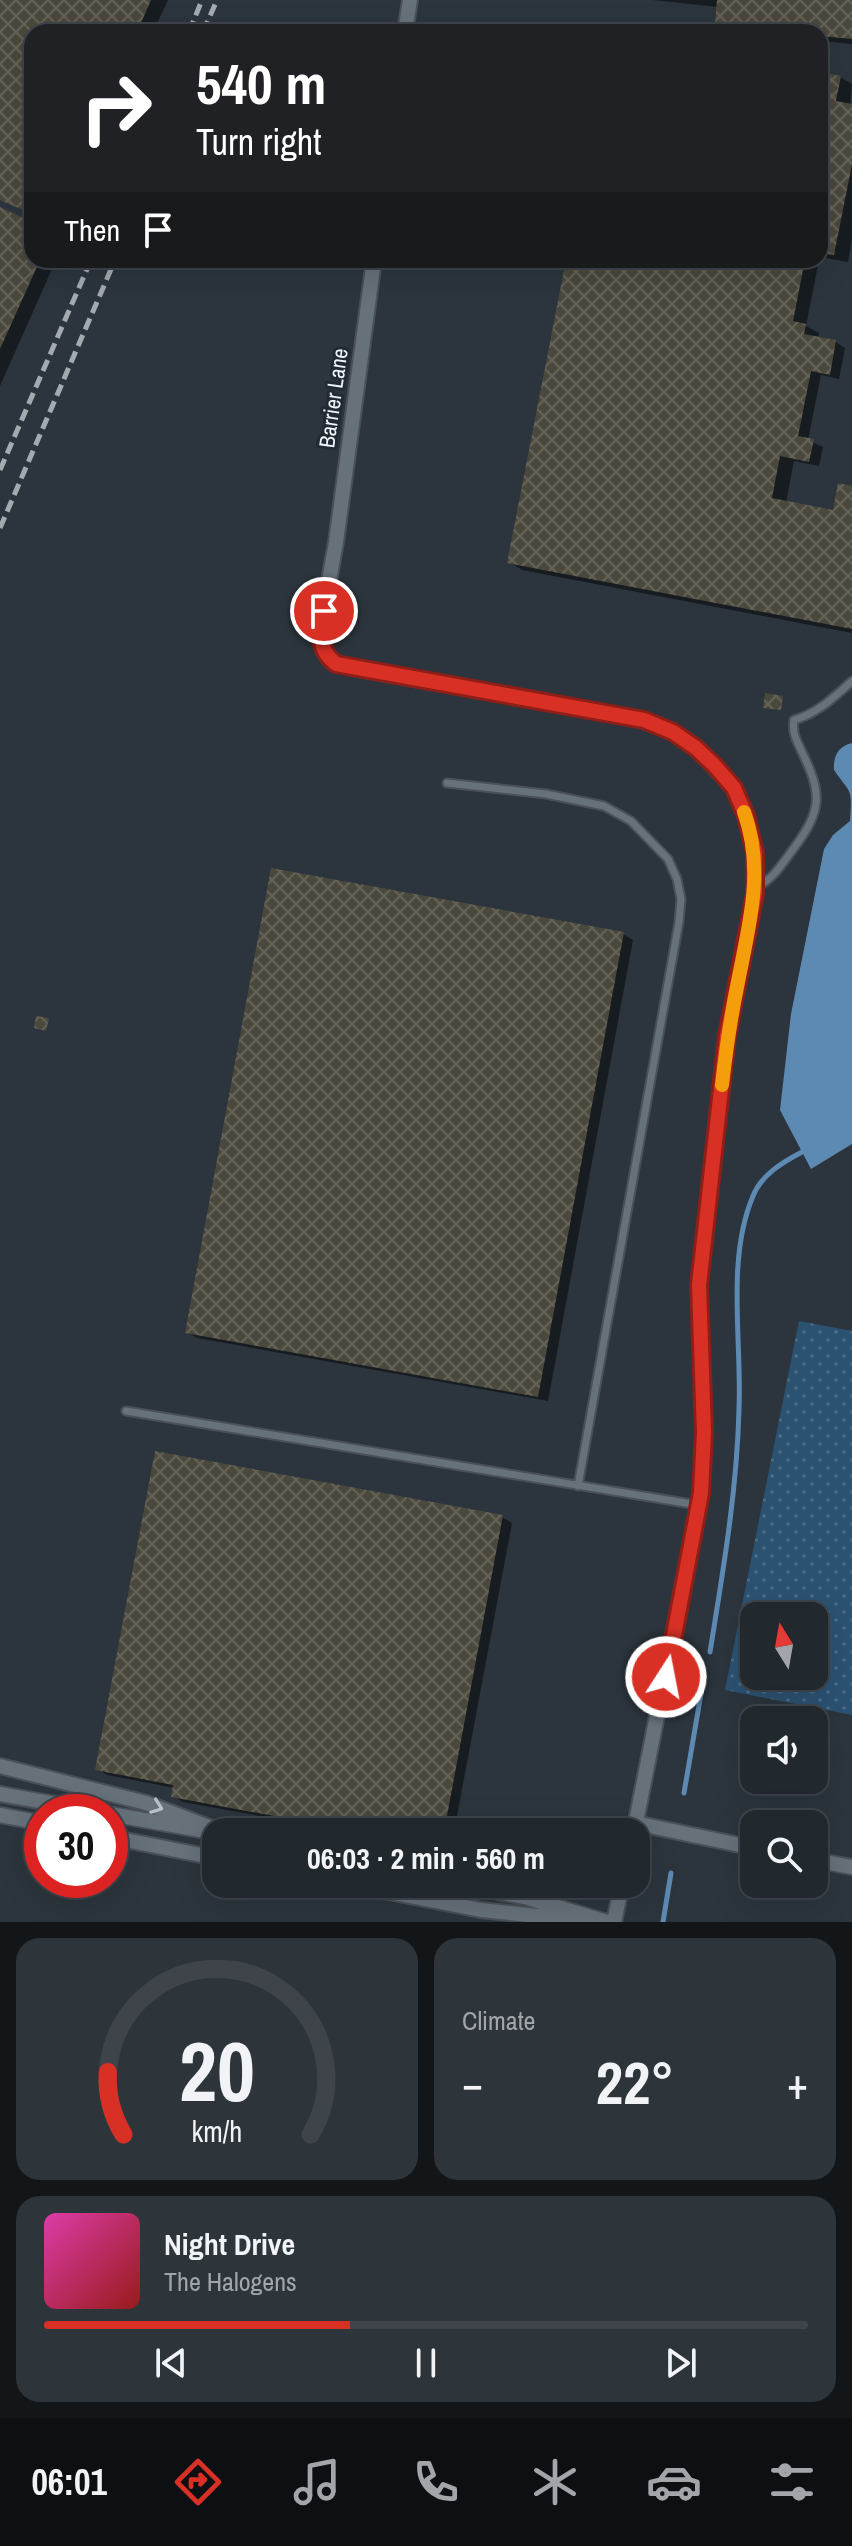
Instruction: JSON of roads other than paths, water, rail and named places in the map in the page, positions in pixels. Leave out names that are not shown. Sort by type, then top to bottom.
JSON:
[{"type":"street","points":[[406,24],[410,0]]},
{"type":"street","name":"Barrier Lane","points":[[373,268],[336,542],[320,631],[321,646],[326,656],[336,664],[358,669],[644,720],[673,732],[696,748],[734,788],[746,816],[755,853],[755,888]]},
{"type":"street","points":[[636,1818],[698,1505],[704,1432],[699,1285],[727,1036],[755,888]]},
{"type":"street","points":[[0,1766],[146,1803],[202,1826]]},
{"type":"street","points":[[0,1794],[24,1798]]},
{"type":"street","points":[[0,1815],[24,1820]]},
{"type":"street","points":[[128,1817],[202,1830]]},
{"type":"street","points":[[650,1831],[740,1846]]},
{"type":"street","points":[[128,1841],[202,1855]]},
{"type":"street","points":[[828,1863],[852,1867]]},
{"type":"street","points":[[420,1898],[481,1910],[595,1922]]},
{"type":"street","points":[[528,1898],[607,1922]]},
{"type":"street","points":[[614,1922],[619,1898]]},
{"type":"lane","points":[[755,888],[769,882],[809,828],[815,815],[818,790],[815,777],[792,731],[794,720],[810,716],[852,681]]},
{"type":"lane","points":[[447,783],[546,794],[604,806],[631,821],[668,859],[681,899],[578,1486]]},
{"type":"lane","points":[[126,1411],[698,1505]]},
{"type":"waterway","points":[[710,1652],[729,1531],[738,1440],[737,1274],[740,1247],[757,1188],[773,1170],[802,1152]]},
{"type":"waterway","points":[[684,1793],[702,1688]]},
{"type":"waterway","points":[[663,1922],[671,1873]]},
{"type":"railway","points":[[192,24],[202,0]]},
{"type":"railway","points":[[206,24],[217,0]]},
{"type":"railway","points":[[0,470],[88,268]]},
{"type":"railway","points":[[0,528],[112,268]]}]
